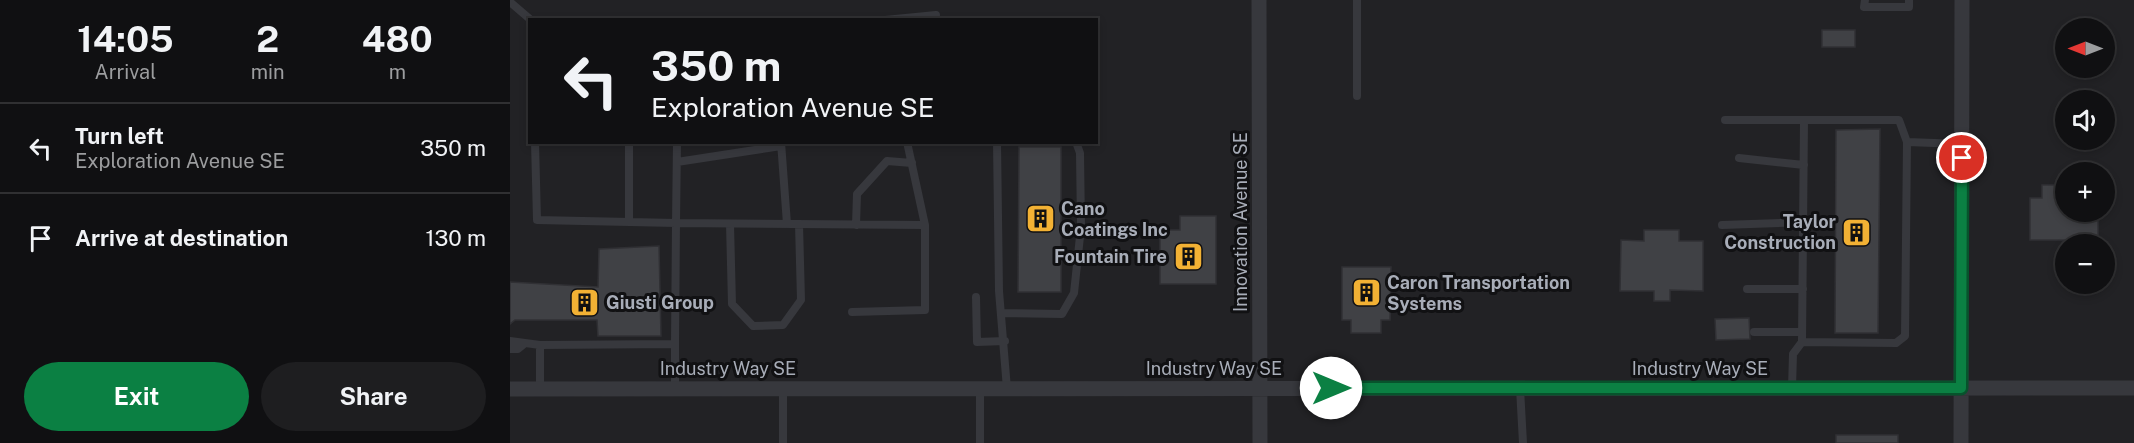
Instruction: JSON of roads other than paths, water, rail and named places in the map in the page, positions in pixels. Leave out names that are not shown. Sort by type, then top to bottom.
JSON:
[{"type":"street","name":"Innovation Avenue SE","points":[[1260,0],[1260,443]]},
{"type":"street","points":[[1961,443],[1962,0]]},
{"type":"street","name":"Industry Way SE","points":[[510,389],[2134,388]]},
{"type":"lane","points":[[1357,0],[1357,96]]},
{"type":"lane","points":[[1865,0],[1864,7],[1909,8],[1909,0]]},
{"type":"lane","points":[[510,2],[529,18]]},
{"type":"lane","points":[[905,18],[936,15],[935,18]]},
{"type":"lane","points":[[1725,120],[1899,120],[1906,142],[1905,336],[1896,343],[1802,342]]},
{"type":"lane","points":[[1792,388],[1793,354],[1802,342],[1803,332],[1804,120]]},
{"type":"lane","points":[[1906,142],[1962,144]]},
{"type":"lane","points":[[535,144],[537,220],[925,225]]},
{"type":"lane","points":[[628,222],[629,144]]},
{"type":"lane","points":[[675,389],[677,144]]},
{"type":"lane","points":[[677,162],[781,144],[787,224]]},
{"type":"lane","points":[[852,312],[925,310],[925,225],[907,144]]},
{"type":"lane","points":[[997,144],[1006,389]]},
{"type":"lane","points":[[1002,313],[1062,314],[1074,293],[1081,227],[1080,153],[1077,144]]},
{"type":"lane","points":[[1739,158],[1804,165]]},
{"type":"lane","points":[[856,225],[857,194],[872,175],[887,161],[912,163]]},
{"type":"lane","points":[[1722,225],[1804,222]]},
{"type":"lane","points":[[730,224],[732,304],[753,326],[783,325],[801,300],[799,224]]},
{"type":"lane","points":[[1747,289],[1803,289]]},
{"type":"lane","points":[[976,297],[977,342],[1005,341]]},
{"type":"lane","points":[[1754,332],[1803,332]]},
{"type":"lane","points":[[510,341],[523,345],[675,344]]},
{"type":"lane","points":[[510,349],[518,349],[523,345]]},
{"type":"lane","points":[[540,345],[540,389]]},
{"type":"lane","points":[[1520,388],[1523,443]]},
{"type":"lane","points":[[783,389],[783,443]]},
{"type":"lane","points":[[981,389],[981,443]]},
{"type":"place","name":"Cano Coatings Inc","points":[[1040,219]]},
{"type":"place","name":"Taylor Construction","points":[[1857,232]]},
{"type":"place","name":"Fountain Tire","points":[[1188,257]]},
{"type":"place","name":"Caron Transportation Systems","points":[[1366,293]]},
{"type":"place","name":"Giusti Group","points":[[585,303]]}]
